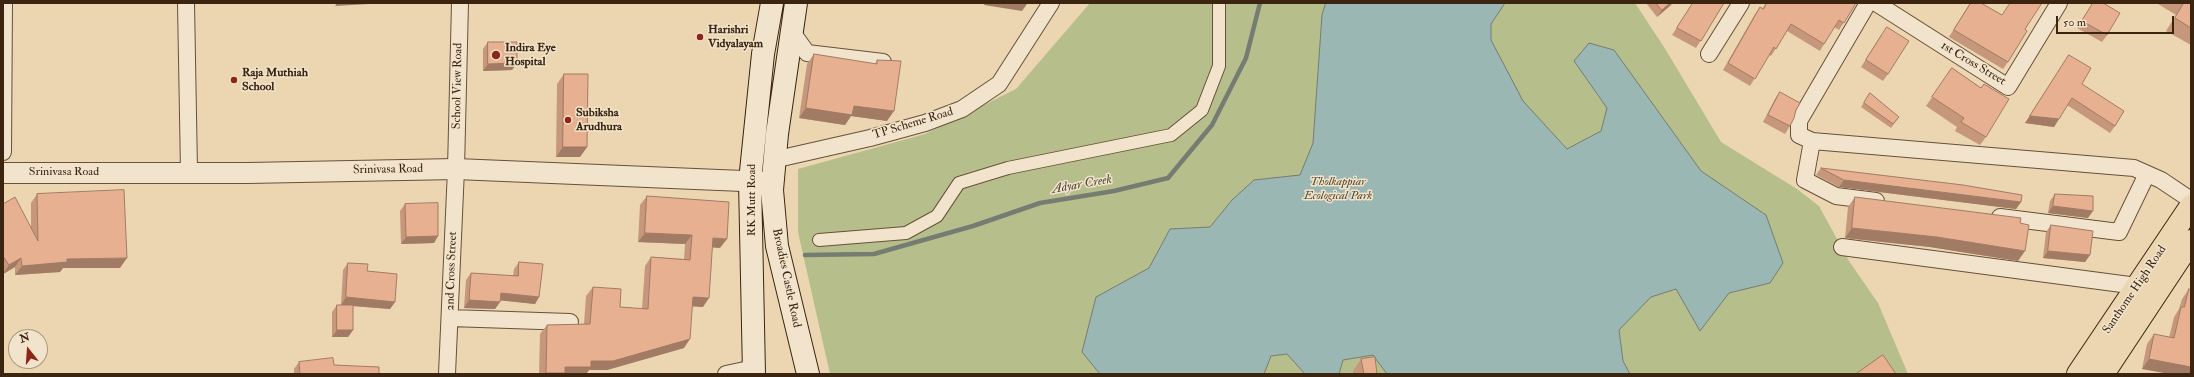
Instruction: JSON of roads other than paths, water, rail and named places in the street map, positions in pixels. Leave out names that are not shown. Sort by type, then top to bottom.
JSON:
[{"type":"main road","name":"RK Mutt Road","points":[[754,371],[750,181],[763,54],[772,3]]},
{"type":"main road","name":"RK Mutt Road","points":[[772,182],[773,160],[796,3]]},
{"type":"main road","name":"Broadies Castle Road","points":[[772,182],[777,246],[808,374]]},
{"type":"main road","name":"Santhome High Road","points":[[2078,374],[2191,206]]},
{"type":"main road","name":"Santhome High Road","points":[[2103,374],[2191,241]]},
{"type":"street","points":[[3,152],[4,3]]},
{"type":"street","points":[[186,3],[189,171]]},
{"type":"street","name":"School View Road","points":[[456,169],[460,3]]},
{"type":"street","name":"TP Scheme Road","points":[[773,160],[870,138],[925,123],[962,109],[999,84],[1051,3]]},
{"type":"street","points":[[819,240],[906,233],[937,216],[959,183],[1008,168],[1171,135],[1202,110],[1219,66],[1219,3]]},
{"type":"street","points":[[1709,54],[1740,3]]},
{"type":"street","points":[[1868,3],[1799,121],[1800,135],[1812,141],[2134,168],[2161,180],[2191,200]]},
{"type":"street","name":"1st Cross Street","points":[[1876,3],[2008,87],[2059,3]]},
{"type":"street","points":[[792,32],[807,53],[883,62]]},
{"type":"street","points":[[1812,141],[1805,180],[1836,196],[1891,203]]},
{"type":"street","name":"Srinivasa Road","points":[[3,173],[189,171],[247,173],[456,169],[772,182]]},
{"type":"street","name":"2nd Cross Street","points":[[447,374],[456,169]]},
{"type":"street","points":[[1985,215],[2119,232],[2147,174]]},
{"type":"street","points":[[1842,247],[2137,286]]},
{"type":"street","points":[[450,318],[570,322]]},
{"type":"street","points":[[726,374],[754,371]]},
{"type":"water","points":[[1326,3],[1505,3],[1491,24],[1491,40],[1523,101],[1567,149],[1601,131],[1607,108],[1574,61],[1589,43],[1614,50],[1701,171],[1766,215],[1783,263],[1770,283],[1729,293],[1700,331],[1676,289],[1651,297],[1619,330],[1623,361],[1630,374],[1387,374],[1373,355],[1343,360],[1339,374],[1305,374],[1287,354],[1271,356],[1264,374],[1100,374],[1082,352],[1096,297],[1149,268],[1170,229],[1210,227],[1232,200],[1254,180],[1300,175],[1313,143],[1322,15]]},
{"type":"waterway","name":"Adyar Creek","points":[[805,255],[874,254],[973,226],[1040,203],[1114,191],[1168,178],[1212,125],[1246,58],[1260,3]]},
{"type":"place","name":"Harishri Vidyalayam","points":[[700,37]]},
{"type":"place","name":"Indira Eye Hospital","points":[[496,55]]},
{"type":"place","name":"Raja Muthiah School","points":[[234,80]]},
{"type":"place","name":"Subiksha Arudhura","points":[[568,120]]},
{"type":"park label","name":"Tholkappiar Ecological Park","points":[[1338,189]]}]
